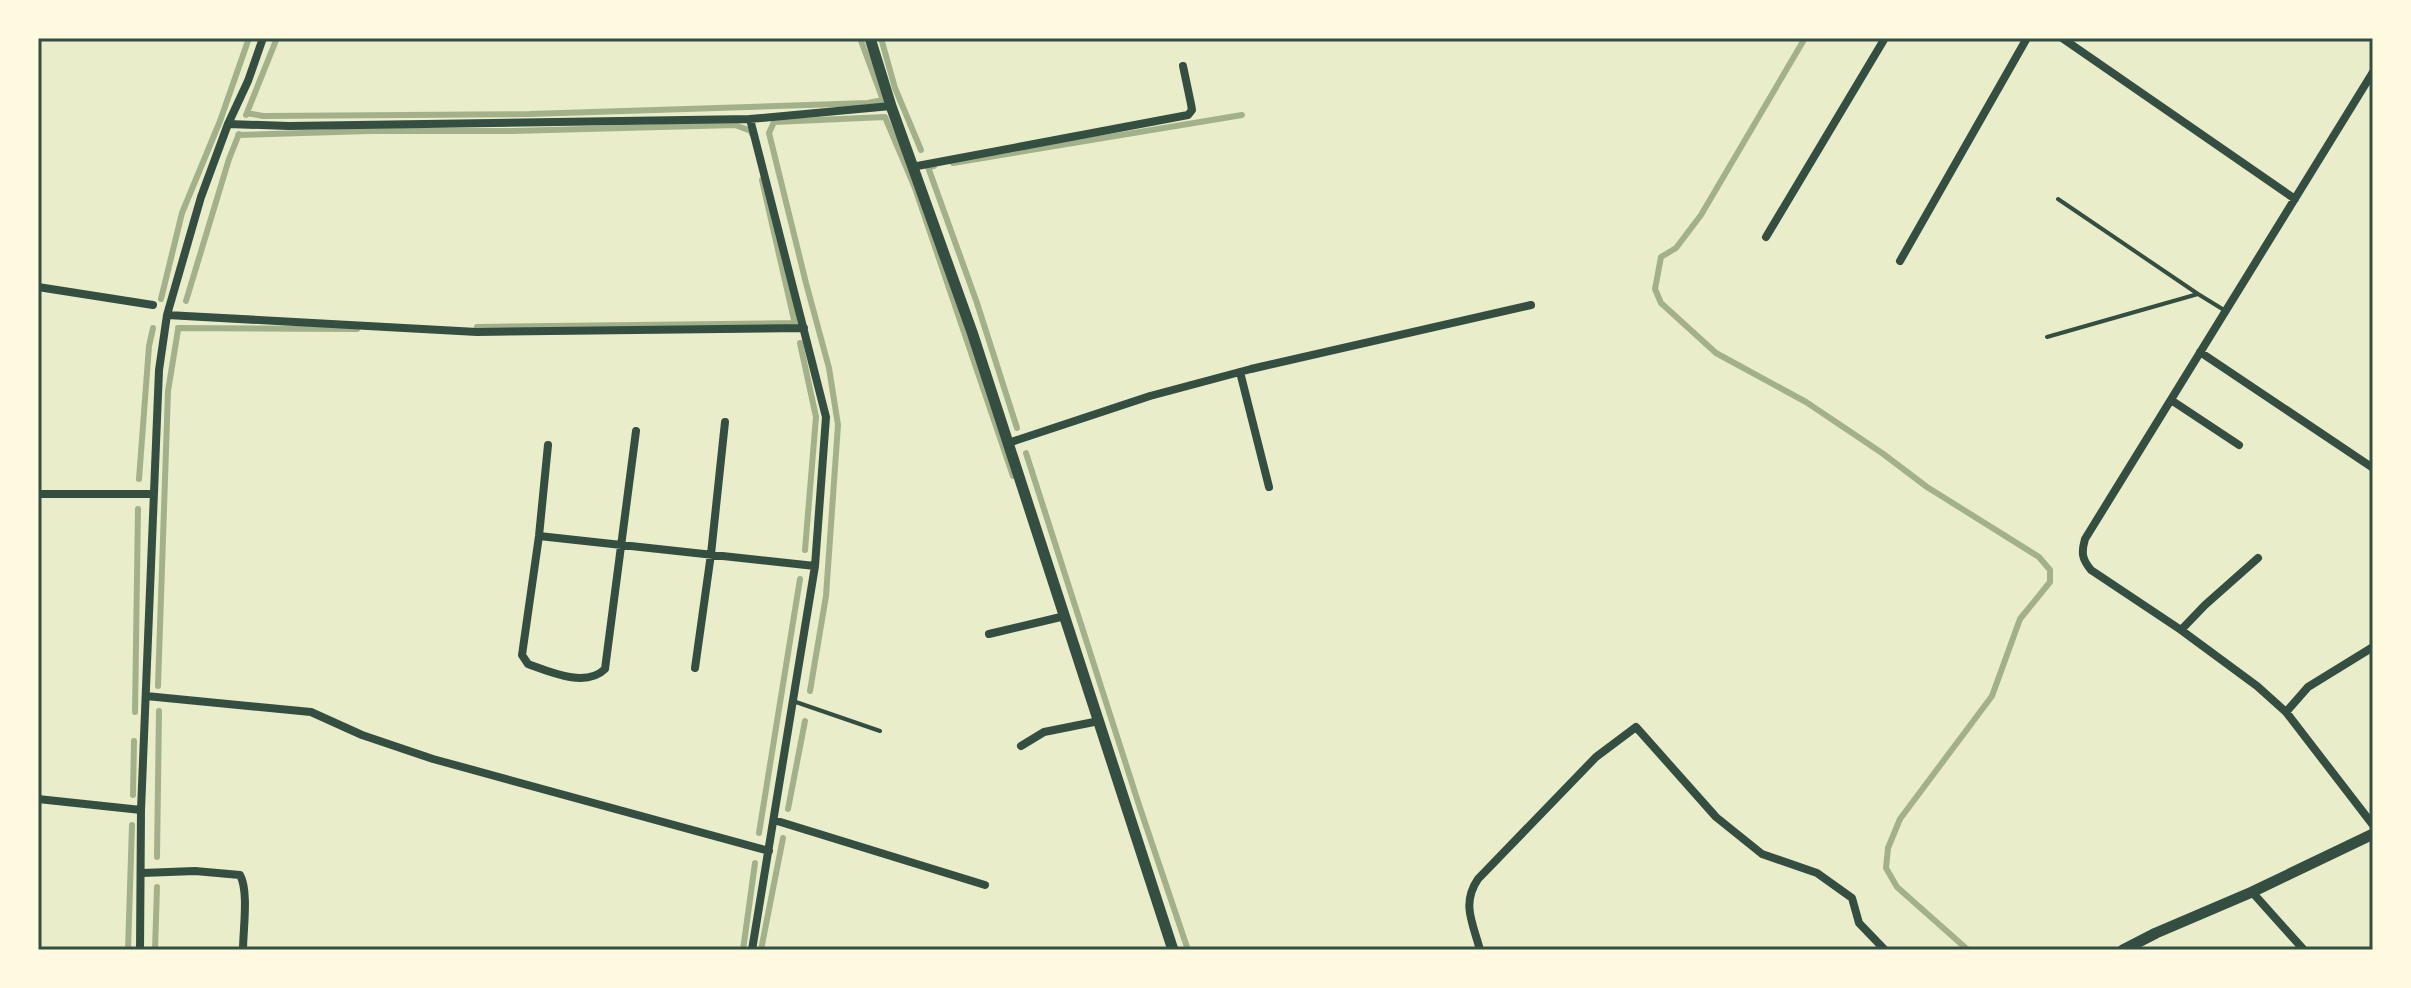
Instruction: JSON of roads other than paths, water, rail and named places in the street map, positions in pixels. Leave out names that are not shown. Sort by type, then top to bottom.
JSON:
[{"type":"street","points":[[140,950],[141,810],[159,370],[167,315],[201,197],[263,38]]},
{"type":"street","points":[[870,38],[912,167],[972,332],[1173,950]]},
{"type":"street","points":[[1766,237],[1885,38]]},
{"type":"street","points":[[1900,261],[2027,38]]},
{"type":"street","points":[[2062,38],[2295,199]]},
{"type":"street","points":[[912,167],[1188,115],[1191,104],[1183,66]]},
{"type":"street","points":[[2373,72],[2085,539],[2082,553],[2091,570],[2181,630],[2257,686],[2286,712],[2373,825]]},
{"type":"street","points":[[228,124],[289,126],[750,119],[891,106]]},
{"type":"street","points":[[750,119],[826,417],[815,566],[752,950]]},
{"type":"street","points":[[38,287],[153,305]]},
{"type":"street","points":[[1008,443],[1150,396],[1240,372],[1531,305]]},
{"type":"street","points":[[167,315],[477,332],[804,328]]},
{"type":"street","points":[[2200,352],[2373,468]]},
{"type":"street","points":[[1240,372],[1269,487]]},
{"type":"street","points":[[2171,400],[2239,445]]},
{"type":"street","points":[[695,668],[725,422]]},
{"type":"street","points":[[548,445],[522,655],[528,664],[552,672],[584,678],[598,676],[605,669],[636,431]]},
{"type":"street","points":[[38,494],[153,494]]},
{"type":"street","points":[[539,536],[815,566]]},
{"type":"street","points":[[2181,630],[2258,558]]},
{"type":"street","points":[[989,634],[1065,616]]},
{"type":"street","points":[[2286,712],[2308,687],[2373,647]]},
{"type":"street","points":[[146,696],[311,712],[362,735],[433,759],[769,851]]},
{"type":"street","points":[[1021,746],[1044,732],[1099,721]]},
{"type":"street","points":[[1480,950],[1469,910],[1469,893],[1478,879],[1596,757],[1636,727],[1716,817],[1762,854],[1817,873],[1852,898],[1859,923],[1885,950]]},
{"type":"street","points":[[38,799],[141,810]]},
{"type":"street","points":[[774,820],[985,885]]},
{"type":"street","points":[[2123,950],[2373,834]]},
{"type":"street","points":[[142,873],[195,871],[240,875],[244,897],[243,950]]},
{"type":"street","points":[[2252,892],[2304,950]]},
{"type":"lane","points":[[2058,199],[2226,311]]},
{"type":"lane","points":[[2047,337],[2198,294]]},
{"type":"lane","points":[[793,701],[880,731]]},
{"type":"waterway","points":[[161,299],[182,213],[220,121],[249,38]]},
{"type":"waterway","points":[[246,115],[277,38]]},
{"type":"waterway","points":[[247,113],[263,116],[530,114],[868,103],[883,100],[860,38]]},
{"type":"waterway","points":[[881,38],[895,88],[921,150]]},
{"type":"waterway","points":[[1805,38],[1701,215],[1676,248],[1661,257],[1655,289],[1661,303],[1716,353],[1806,402],[1927,487],[2039,557],[2050,570],[2050,582],[2020,619],[1992,696],[1900,819],[1888,848],[1886,868],[1897,887],[1968,950]]},
{"type":"waterway","points":[[953,163],[1242,115]]},
{"type":"waterway","points":[[810,691],[826,596],[838,425],[829,368],[769,133],[774,122],[885,117],[915,188],[1013,476]]},
{"type":"waterway","points":[[238,135],[735,125],[752,134]]},
{"type":"waterway","points":[[186,301],[239,134]]},
{"type":"waterway","points":[[934,166],[928,167],[977,303],[1017,428]]},
{"type":"waterway","points":[[762,180],[795,324]]},
{"type":"waterway","points":[[477,327],[794,323]]},
{"type":"waterway","points":[[139,479],[153,328]]},
{"type":"waterway","points":[[178,328],[357,329]]},
{"type":"waterway","points":[[158,686],[168,391],[178,330]]},
{"type":"waterway","points":[[800,343],[816,417],[805,550]]},
{"type":"waterway","points":[[1026,453],[1188,950]]},
{"type":"waterway","points":[[135,712],[138,509]]},
{"type":"waterway","points":[[759,833],[800,579]]},
{"type":"waterway","points":[[157,857],[159,711]]},
{"type":"waterway","points":[[788,809],[805,721]]},
{"type":"waterway","points":[[133,795],[134,741]]},
{"type":"waterway","points":[[128,950],[132,825]]},
{"type":"waterway","points":[[761,950],[783,838]]},
{"type":"waterway","points":[[743,950],[755,863]]},
{"type":"waterway","points":[[155,950],[157,887]]}]
